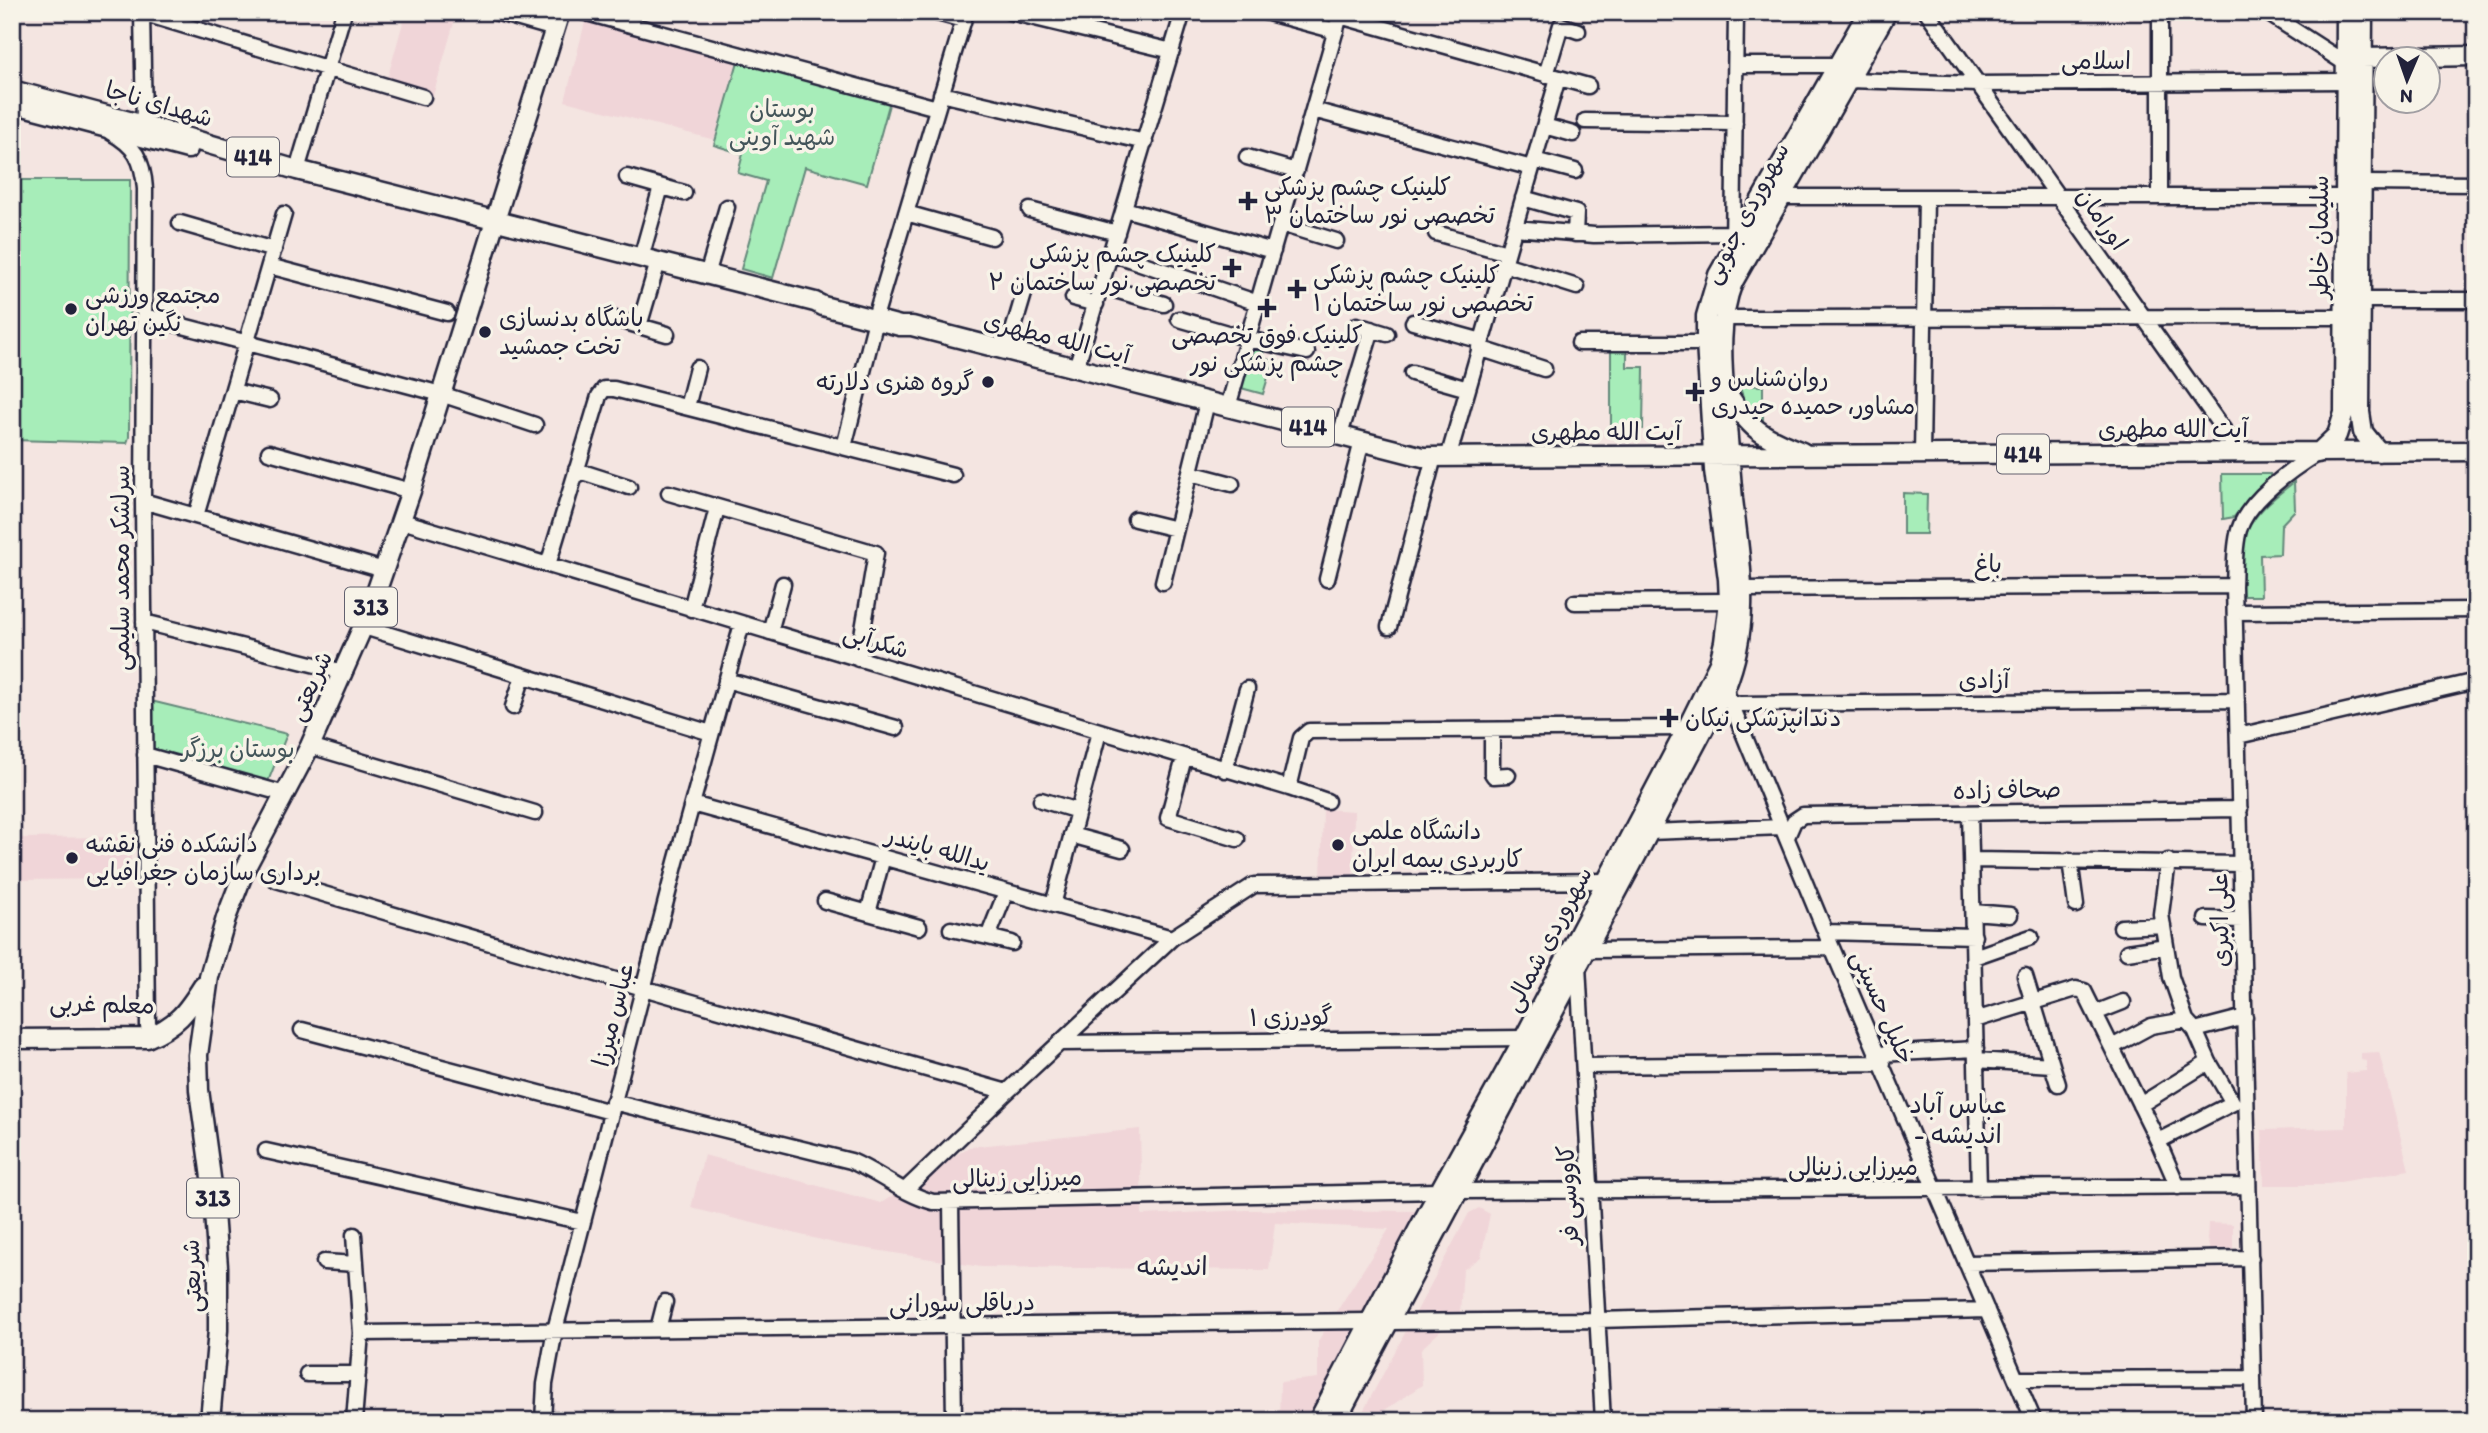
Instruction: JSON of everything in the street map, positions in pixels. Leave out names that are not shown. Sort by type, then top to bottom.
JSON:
[{"type":"main road","name":"سهروردی جنوبی","points":[[1718,461],[1724,388],[1723,318],[1726,300],[1774,193],[1837,65],[1868,12]]},
{"type":"main road","name":"سهروردی جنوبی","points":[[1718,461],[1706,343],[1709,298],[1733,240],[1774,193],[1848,80],[1887,12]]},
{"type":"main road","name":"سلیمان خاطر","points":[[2346,12],[2354,60],[2363,183],[2361,429],[2379,452]]},
{"type":"main road","name":"سلیمان خاطر","points":[[2318,453],[2337,435],[2344,413],[2345,81],[2354,60],[2363,12]]},
{"type":"main road","name":"313","points":[[495,221],[558,21]]},
{"type":"main road","points":[[2354,60],[2476,57]]},
{"type":"main road","name":"شهدای ناجا","points":[[12,90],[289,168],[495,221]]},
{"type":"main road","points":[[12,103],[223,159],[289,168]]},
{"type":"main road","name":"آیت الله مطهری","points":[[495,221],[815,302],[824,301],[876,317],[902,321],[1007,351],[1362,441],[1441,458],[1718,461],[1812,456],[2318,453]]},
{"type":"main road","name":"شریعتی","points":[[210,1421],[218,1330],[218,1267],[198,1063],[200,1029],[209,977],[237,890],[310,746],[364,627],[402,521],[495,221]]},
{"type":"main road","points":[[1724,388],[1744,418],[1758,432],[1770,440],[1812,456]]},
{"type":"main road","name":"414","points":[[2318,453],[2476,452]]},
{"type":"main road","name":"سهروردی شمالی","points":[[1336,1421],[1649,832],[1732,698],[1740,646],[1743,589],[1718,461]]},
{"type":"main road","name":"سهروردی شمالی","points":[[1318,1421],[1369,1321],[1524,1038],[1719,663],[1729,601],[1718,461]]},
{"type":"main road","points":[[157,1029],[187,1011],[209,977]]},
{"type":"main road","name":"معلم غربی","points":[[12,1027],[58,1033],[147,1038],[157,1029]]},
{"type":"main road","points":[[157,1029],[186,1036],[198,1063]]},
{"type":"main road","name":"معلم غربی","points":[[12,1039],[58,1033]]},
{"type":"main road","points":[[1439,1191],[1458,1191]]},
{"type":"street","points":[[289,168],[309,132],[344,12]]},
{"type":"street","points":[[495,12],[558,21]]},
{"type":"street","points":[[583,12],[939,101],[1144,142]]},
{"type":"street","points":[[844,447],[876,317],[965,16],[934,12]]},
{"type":"street","points":[[1010,12],[1172,51]]},
{"type":"street","points":[[1076,368],[1183,12]]},
{"type":"street","points":[[1265,12],[1339,20],[1587,86]]},
{"type":"street","points":[[1514,228],[1576,234],[1733,240],[1736,12]]},
{"type":"street","name":"اورامان","points":[[1927,12],[2240,453]]},
{"type":"street","points":[[2160,12],[2160,197]]},
{"type":"street","points":[[2266,12],[2354,60]]},
{"type":"street","points":[[144,125],[142,13],[423,97]]},
{"type":"street","points":[[1228,407],[1339,20]]},
{"type":"street","points":[[1389,627],[1441,458],[1468,389],[1544,127],[1561,25],[1578,31]]},
{"type":"street","points":[[1735,65],[1837,65]]},
{"type":"street","name":"اسلامی","points":[[1848,80],[1978,84],[2345,81]]},
{"type":"street","points":[[1313,110],[1533,164],[1575,171]]},
{"type":"street","points":[[1585,121],[1735,123]]},
{"type":"street","name":"سرلشکر محمد سلیمی","points":[[103,127],[133,149],[144,178],[145,755],[157,1029]]},
{"type":"street","points":[[294,127],[309,132]]},
{"type":"street","points":[[1544,127],[1573,134]]},
{"type":"street","points":[[1247,157],[1296,171]]},
{"type":"street","points":[[627,177],[684,193]]},
{"type":"street","points":[[2363,183],[2476,184]]},
{"type":"street","points":[[639,326],[661,187]]},
{"type":"street","points":[[1774,193],[1926,197],[2345,197]]},
{"type":"street","points":[[1922,455],[1926,197]]},
{"type":"street","points":[[1523,198],[1576,213],[1576,234]]},
{"type":"street","points":[[707,275],[727,207]]},
{"type":"street","points":[[1124,209],[1273,251]]},
{"type":"street","points":[[1030,210],[1117,233]]},
{"type":"street","points":[[196,516],[284,214]]},
{"type":"street","points":[[906,214],[992,237]]},
{"type":"street","points":[[180,223],[274,250]]},
{"type":"street","points":[[1280,224],[1336,241]]},
{"type":"street","points":[[1436,233],[1577,287]]},
{"type":"street","points":[[1111,253],[1258,303]]},
{"type":"street","points":[[269,266],[447,313]]},
{"type":"street","points":[[1101,286],[1164,304]]},
{"type":"street","points":[[1007,351],[1026,288]]},
{"type":"street","points":[[1073,298],[1096,304]]},
{"type":"street","points":[[2362,300],[2476,300]]},
{"type":"street","points":[[1723,318],[2142,315],[2344,317]]},
{"type":"street","points":[[145,316],[441,394],[535,425]]},
{"type":"street","points":[[608,317],[667,334]]},
{"type":"street","points":[[1179,319],[1248,339],[1307,352]]},
{"type":"street","points":[[1413,322],[1544,369]]},
{"type":"street","points":[[1357,325],[1387,334]]},
{"type":"street","points":[[1340,435],[1372,329]]},
{"type":"street","points":[[1579,344],[1706,343]]},
{"type":"street","points":[[687,407],[697,368]]},
{"type":"street","points":[[1412,373],[1468,389]]},
{"type":"street","points":[[548,565],[576,470],[604,389],[614,389],[953,475]]},
{"type":"street","points":[[233,391],[270,400]]},
{"type":"street","points":[[1163,582],[1207,402]]},
{"type":"street","points":[[1327,579],[1362,441]]},
{"type":"street","points":[[269,452],[411,491]]},
{"type":"street","name":"علی‌ اکبری","points":[[2255,1421],[2234,586],[2236,550],[2243,521],[2264,495],[2296,467],[2318,453]]},
{"type":"street","points":[[576,470],[629,487]]},
{"type":"street","points":[[1189,473],[1232,484]]},
{"type":"street","points":[[669,493],[876,553],[858,659]]},
{"type":"street","points":[[143,501],[384,570]]},
{"type":"street","points":[[691,609],[718,508]]},
{"type":"street","points":[[1135,519],[1176,530]]},
{"type":"street","name":"شکرآبی","points":[[402,521],[1327,801]]},
{"type":"street","points":[[770,632],[783,583]]},
{"type":"street","name":"باغ","points":[[1743,589],[2234,586]]},
{"type":"street","points":[[1575,602],[1729,601]]},
{"type":"street","points":[[2235,612],[2476,610]]},
{"type":"street","points":[[144,622],[344,672]]},
{"type":"street","name":"عباس میرزا","points":[[543,1421],[545,1384],[555,1330],[643,988],[742,624]]},
{"type":"street","points":[[364,627],[711,733]]},
{"type":"street","points":[[513,707],[523,676]]},
{"type":"street","points":[[726,680],[896,728]]},
{"type":"street","points":[[2238,736],[2476,681]]},
{"type":"street","points":[[1225,770],[1247,689]]},
{"type":"street","points":[[1732,698],[1780,804],[1791,813],[1803,815]]},
{"type":"street","name":"آزادی","points":[[1732,698],[2237,700]]},
{"type":"street","name":"خلیل حسینی","points":[[1732,698],[1832,948],[2034,1421]]},
{"type":"street","points":[[1289,788],[1301,738],[1304,734],[1315,731],[1687,728]]},
{"type":"street","points":[[1492,730],[1492,773],[1508,775]]},
{"type":"street","points":[[1053,905],[1099,732]]},
{"type":"street","points":[[310,746],[535,813]]},
{"type":"street","points":[[145,755],[285,794]]},
{"type":"street","points":[[1184,758],[1168,818],[1237,839]]},
{"type":"street","points":[[1041,800],[1078,811]]},
{"type":"street","name":"یدالله بایندر","points":[[692,804],[1172,938]]},
{"type":"street","name":"صحاف زاده","points":[[1803,815],[2240,809]]},
{"type":"street","points":[[1970,813],[1979,1189]]},
{"type":"street","points":[[1649,832],[1785,832],[1803,815]]},
{"type":"street","points":[[1071,835],[1122,849]]},
{"type":"street","points":[[868,913],[883,857]]},
{"type":"street","points":[[1972,860],[2241,864]]},
{"type":"street","points":[[2070,860],[2076,905]]},
{"type":"street","points":[[2158,1141],[2233,1103],[2190,1025],[2171,977],[2161,914],[2168,861]]},
{"type":"street","points":[[276,880],[1007,1092]]},
{"type":"street","points":[[905,1190],[1172,938],[1254,885],[1607,881]]},
{"type":"street","points":[[988,937],[1006,892]]},
{"type":"street","points":[[825,901],[919,927]]},
{"type":"street","points":[[1973,912],[2010,915]]},
{"type":"street","points":[[2206,919],[2242,919]]},
{"type":"street","points":[[2121,928],[2163,925]]},
{"type":"street","points":[[951,929],[1012,943]]},
{"type":"street","points":[[1826,932],[1974,936]]},
{"type":"street","points":[[1974,957],[2031,937]]},
{"type":"street","points":[[2127,952],[2166,946]]},
{"type":"street","points":[[1582,958],[1832,948]]},
{"type":"street","name":"کاووسی فر","points":[[1582,958],[1584,1066],[1603,1421]]},
{"type":"street","points":[[2025,976],[2059,1084]]},
{"type":"street","points":[[1975,1020],[2080,989],[2112,1047],[2178,1187]]},
{"type":"street","points":[[2095,1013],[2123,1002]]},
{"type":"street","points":[[2112,1047],[2151,1026],[2190,1025],[2245,1017]]},
{"type":"street","name":"میرزایی زینالی","points":[[302,1030],[612,1107],[851,1161],[926,1200],[951,1202],[1439,1191]]},
{"type":"street","name":"گودرزی ۱","points":[[1060,1043],[1524,1038]]},
{"type":"street","points":[[1584,1066],[1976,1055],[2052,1065]]},
{"type":"street","points":[[2140,1105],[2209,1062]]},
{"type":"street","points":[[266,1151],[583,1222]]},
{"type":"street","name":"میرزایی زینالی","points":[[1458,1191],[2248,1186]]},
{"type":"street","points":[[951,1202],[954,1421]]},
{"type":"street","points":[[354,1235],[360,1333],[354,1421]]},
{"type":"street","points":[[1966,1263],[2251,1258]]},
{"type":"street","points":[[324,1262],[356,1265]]},
{"type":"street","points":[[658,1329],[665,1302]]},
{"type":"street","points":[[1388,1321],[1597,1320],[1987,1310]]},
{"type":"street","name":"دریاقلی سورانی","points":[[360,1333],[1369,1321]]},
{"type":"street","points":[[307,1374],[358,1374]]},
{"type":"street","points":[[2017,1379],[2253,1378]]},
{"type":"shaded area","points":[[406,12],[457,12],[433,96],[386,83]]},
{"type":"shaded area","points":[[585,22],[738,62],[715,140],[565,101]]},
{"type":"shaded area","name":"دانشگاه علمی کاربردی بیمه ایران","points":[[1323,809],[1354,811],[1353,880],[1321,880]]},
{"type":"shaded area","name":"دانشکده فنی نقشه برداری سازمان جغرافیایی","points":[[131,837],[131,879],[12,880],[12,838]]},
{"type":"shaded area","points":[[2379,1052],[2409,1170],[2323,1185],[2264,1185],[2262,1130],[2346,1128],[2346,1073],[2366,1071],[2366,1061],[2361,1060],[2361,1053]]},
{"type":"shaded area","points":[[1140,1129],[1142,1215],[1248,1210],[1419,1211],[1307,1421],[1279,1421],[1280,1382],[1318,1378],[1318,1341],[1389,1229],[1275,1223],[1269,1270],[981,1267],[838,1244],[691,1208],[704,1155],[881,1203],[969,1147]]},
{"type":"shaded area","points":[[1479,1208],[1490,1214],[1481,1257],[1463,1270],[1460,1313],[1421,1349],[1422,1385],[1379,1414],[1375,1421],[1358,1421],[1469,1213]]},
{"type":"shaded area","points":[[2208,1223],[2233,1224],[2233,1257],[2212,1256],[2207,1240]]},
{"type":"green space","name":"بوستان شهید آوینی","points":[[739,58],[890,101],[867,184],[805,167],[773,278],[741,269],[766,181],[738,173],[743,154],[714,145]]},
{"type":"green space","name":"مجتمع ورزشی نگین تهران","points":[[12,180],[130,180],[127,443],[12,440]]},
{"type":"green space","points":[[1255,340],[1266,343],[1262,358],[1273,361],[1263,394],[1241,388]]},
{"type":"green space","points":[[1611,351],[1627,351],[1627,367],[1644,367],[1643,429],[1611,429]]},
{"type":"green space","points":[[1739,385],[1763,386],[1763,422],[1747,408]]},
{"type":"green space","points":[[2222,474],[2270,474],[2270,481],[2249,499],[2234,517],[2223,519]]},
{"type":"green space","points":[[2294,482],[2295,510],[2281,525],[2280,554],[2260,555],[2261,596],[2241,596],[2241,558],[2248,530],[2264,508]]},
{"type":"green space","points":[[1903,493],[1927,494],[1926,534],[1903,534]]},
{"type":"green space","name":"بوستان برزگر","points":[[151,701],[287,734],[267,784],[152,754]]},
{"type":"place","name":"کلینیک چشم پزشکی تخصصی نور ساختمان ۳","points":[[1248,201]]},
{"type":"place","name":"کلینیک چشم پزشکی تخصصی نور ساختمان ۲","points":[[1232,268]]},
{"type":"place","name":"کلینیک چشم پزشکی تخصصی نور ساختمان ۱","points":[[1297,289]]},
{"type":"place","name":"کلینیک فوق تخصصی چشم پزشکی نور","points":[[1267,308]]},
{"type":"place","name":"مجتمع ورزشی نگین تهران","points":[[71,309]]},
{"type":"place","name":"باشگاه بدنسازى تخت جمشيد","points":[[485,332]]},
{"type":"place","name":"گروه هنری دلارته","points":[[988,382]]},
{"type":"place","name":"روان‌شناس و مشاور، حمیده حیدری","points":[[1695,392]]},
{"type":"place","name":"دندانپزشکی نیکان","points":[[1669,718]]},
{"type":"place","name":"دانشگاه علمی کاربردی بیمه ایران","points":[[1338,845]]},
{"type":"place","name":"دانشکده فنی نقشه برداری سازمان جغرافیایی","points":[[72,858]]},
{"type":"district","name":"عباس آباد - اندیشه","points":[[1958,1119]]},
{"type":"district","name":"اندیشه","points":[[1172,1266]]}]
